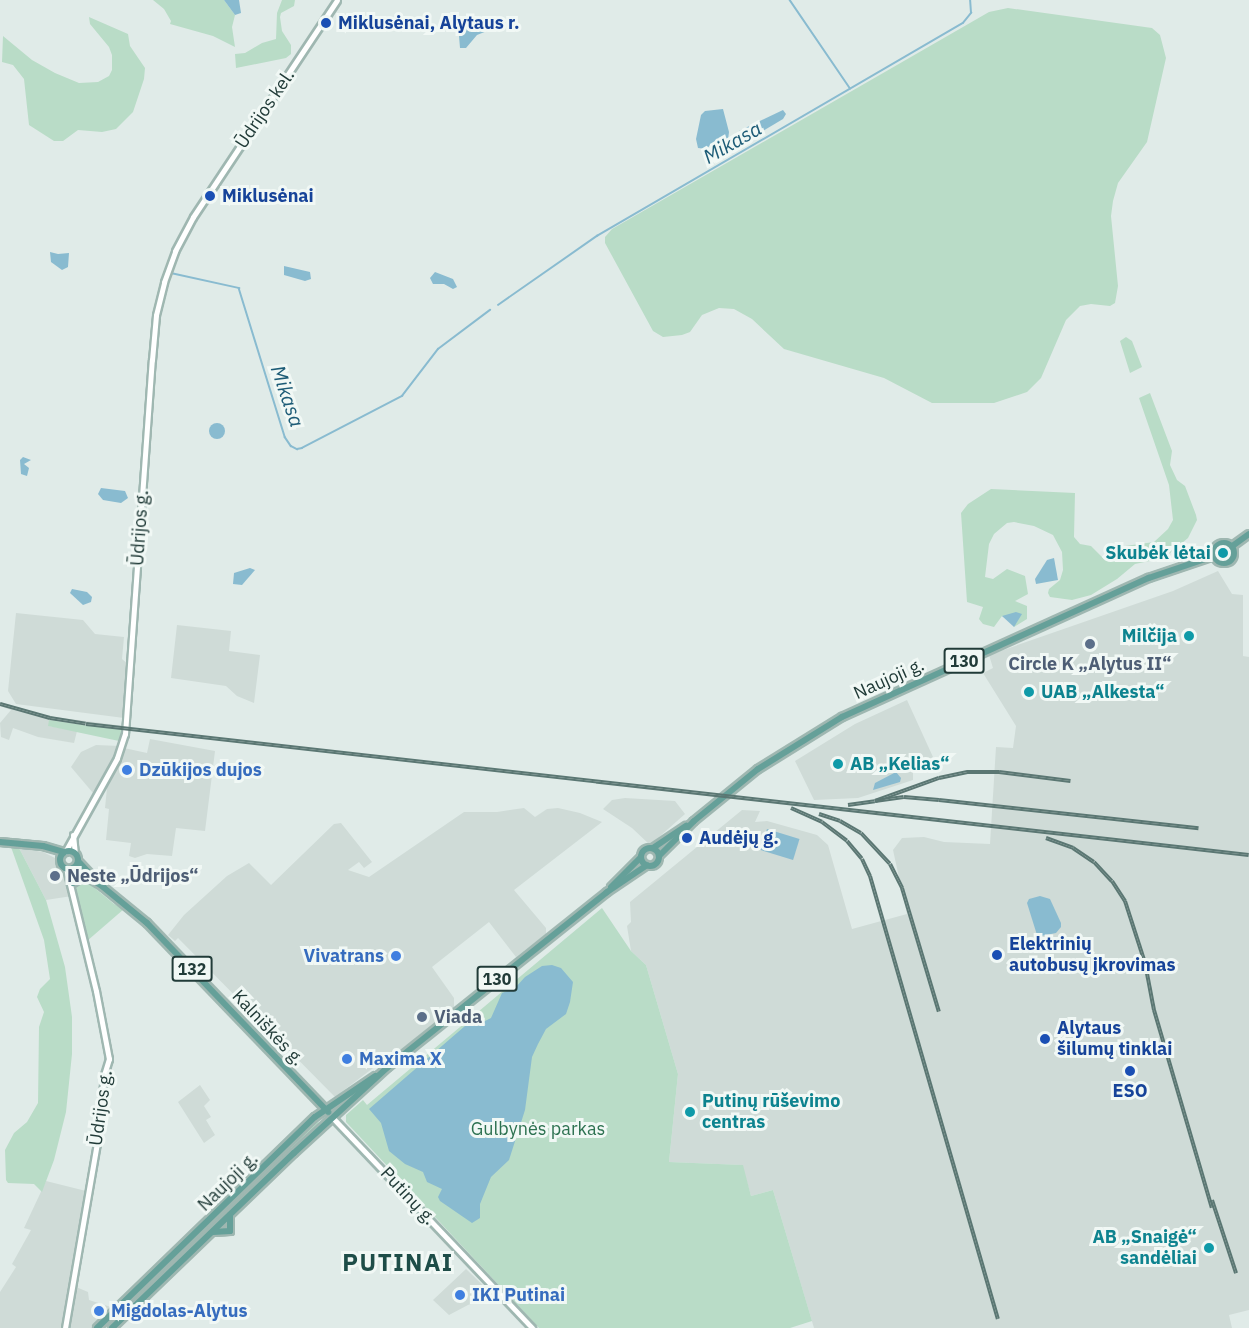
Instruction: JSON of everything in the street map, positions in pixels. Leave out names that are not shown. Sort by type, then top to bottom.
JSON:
[{"type":"main road","name":"Ūdrijos kel.","points":[[193,218],[337,0]]},
{"type":"main road","name":"Ūdrijos g.","points":[[64,852],[121,750],[125,734],[156,315],[168,269],[193,218]]},
{"type":"main road","name":"130","points":[[1231,547],[1249,534]]},
{"type":"main road","name":"130","points":[[1226,544],[1231,547],[1233,555],[1229,562],[1220,563],[1214,556],[1218,545],[1226,544]]},
{"type":"main road","name":"Naujoji g.","points":[[653,848],[694,821],[789,747],[860,708],[1149,578],[1214,556]]},
{"type":"main road","name":"Naujoji g.","points":[[659,856],[694,821]]},
{"type":"main road","points":[[73,833],[75,853]]},
{"type":"main road","name":"132","points":[[0,842],[75,853],[78,861]]},
{"type":"main road","name":"132","points":[[38,846],[70,868]]},
{"type":"main road","points":[[653,848],[659,856]]},
{"type":"main road","name":"130","points":[[641,857],[645,849],[653,848]]},
{"type":"main road","points":[[60,861],[64,852]]},
{"type":"main road","name":"130","points":[[647,866],[656,863],[659,856]]},
{"type":"main road","points":[[641,857],[647,866]]},
{"type":"main road","name":"Naujoji g.","points":[[607,892],[641,857]]},
{"type":"main road","points":[[70,868],[78,861]]},
{"type":"main road","name":"Kalniškės g.","points":[[78,861],[103,887],[147,923],[332,1117]]},
{"type":"main road","name":"Naujoji g.","points":[[112,1328],[332,1117],[388,1067],[607,892],[647,866]]},
{"type":"main road","name":"Ūdrijos g.","points":[[64,1328],[97,1143],[103,1081],[109,1059],[108,1043],[70,868]]},
{"type":"main road","name":"Kalniškės g.","points":[[70,868],[103,887]]},
{"type":"main road","points":[[73,886],[81,878],[90,879]]},
{"type":"main road","name":"Naujoji g.","points":[[97,1328],[326,1110],[388,1067]]},
{"type":"main road","name":"Putinų g.","points":[[332,1117],[532,1328]]},
{"type":"main road","points":[[212,1233],[230,1231],[230,1215]]},
{"type":"shaded area","points":[[1218,571],[1232,594],[1243,595],[1243,656],[1249,657],[1249,1310],[1229,1315],[1232,1328],[814,1328],[773,1190],[751,1196],[742,1165],[669,1162],[678,1074],[646,965],[631,951],[627,926],[631,922],[630,902],[742,810],[760,811],[755,822],[767,821],[817,835],[828,845],[852,929],[907,914],[893,850],[902,838],[924,837],[944,842],[990,844],[996,747],[1013,748],[1016,726],[983,673],[993,668],[989,655],[1173,591]]},
{"type":"shaded area","points":[[16,613],[83,620],[95,634],[124,637],[122,659],[128,664],[124,718],[16,704],[8,691]]},
{"type":"shaded area","points":[[177,625],[231,631],[229,651],[260,655],[254,703],[237,696],[226,686],[171,678]]},
{"type":"shaded area","points":[[907,700],[933,757],[913,767],[913,780],[858,798],[814,800],[795,761],[855,724]]},
{"type":"shaded area","points":[[0,702],[47,716],[124,726],[124,729],[50,720],[49,726],[77,731],[74,743],[38,737],[13,728],[9,740],[1,737],[0,723],[11,710],[0,706]]},
{"type":"shaded area","points":[[150,739],[215,751],[205,831],[176,828],[172,856],[147,854],[135,858],[129,856],[131,843],[106,840],[109,809],[105,808],[108,778],[124,748],[147,753]]},
{"type":"shaded area","points":[[96,745],[120,746],[93,793],[71,767],[81,752]]},
{"type":"shaded area","points":[[625,798],[675,801],[685,814],[650,845],[632,828],[603,809],[612,800]]},
{"type":"shaded area","points":[[524,808],[535,817],[547,809],[558,808],[580,813],[602,822],[514,890],[546,928],[546,934],[516,957],[489,922],[432,967],[454,998],[454,1008],[398,1053],[381,1062],[335,1097],[178,938],[175,941],[168,935],[184,915],[227,876],[249,863],[271,885],[334,824],[341,823],[372,862],[364,868],[359,862],[348,870],[369,877],[464,812],[497,812]]},
{"type":"shaded area","points":[[19,848],[43,852],[55,858],[66,873],[72,896],[46,900]]},
{"type":"shaded area","points":[[200,1085],[210,1100],[204,1106],[211,1117],[206,1120],[215,1135],[204,1143],[178,1102]]},
{"type":"shaded area","points":[[46,1181],[86,1191],[62,1328],[0,1328],[0,1292],[16,1267],[12,1264],[31,1230],[24,1228]]},
{"type":"shaded area","points":[[466,1269],[494,1296],[468,1305],[449,1315],[433,1300]]},
{"type":"shaded area","points":[[76,1287],[88,1292],[89,1300],[114,1308],[93,1328],[67,1328]]},
{"type":"green space","points":[[153,0],[224,0],[235,15],[232,27],[235,47],[213,36],[170,24],[171,21],[164,9]]},
{"type":"green space","points":[[282,0],[295,0],[294,6],[281,13],[280,17],[282,31],[291,45],[291,54],[286,58],[236,68],[235,54],[245,53],[262,43],[276,39],[277,13]]},
{"type":"green space","points":[[1008,8],[1152,28],[1160,35],[1166,58],[1147,142],[1118,183],[1113,201],[1111,216],[1118,286],[1115,303],[1110,306],[1091,304],[1080,306],[1066,320],[1041,378],[1027,392],[994,403],[932,403],[884,378],[784,349],[752,319],[734,309],[719,308],[702,315],[690,332],[682,335],[663,337],[653,331],[605,243],[605,237],[612,229],[989,12]]},
{"type":"green space","points":[[89,17],[128,34],[130,46],[145,68],[144,79],[133,112],[116,129],[102,132],[78,130],[63,141],[54,141],[29,125],[24,79],[13,65],[2,62],[3,36],[32,60],[55,73],[79,83],[98,82],[109,76],[112,70],[112,55],[109,47],[90,24]]},
{"type":"green space","points":[[1126,337],[1132,341],[1142,367],[1130,373],[1120,341]]},
{"type":"green space","points":[[1150,393],[1172,451],[1170,465],[1177,480],[1185,486],[1196,515],[1197,520],[1188,538],[1164,558],[1135,564],[1117,579],[1091,595],[1072,600],[1050,597],[1048,593],[1049,589],[1060,580],[1063,570],[1062,552],[1053,535],[1034,526],[1007,523],[994,534],[989,544],[985,577],[993,579],[1007,569],[1025,576],[1028,594],[1015,601],[1027,606],[1027,619],[1014,627],[1015,623],[1002,616],[994,627],[983,624],[979,619],[983,607],[967,602],[961,513],[968,504],[991,489],[1075,493],[1074,537],[1080,544],[1091,546],[1104,559],[1125,546],[1154,542],[1168,529],[1173,520],[1169,485],[1139,398]]},
{"type":"green space","points":[[49,720],[124,729],[119,741],[48,726]]},
{"type":"green space","points":[[11,847],[19,848],[46,900],[65,967],[72,1017],[72,1054],[66,1112],[54,1160],[42,1192],[34,1184],[8,1183],[6,1180],[5,1150],[14,1133],[27,1122],[38,1103],[39,1027],[44,1012],[37,997],[40,989],[50,979],[44,940]]},
{"type":"green space","points":[[85,880],[114,904],[124,909],[87,941],[75,885],[78,881]]},
{"type":"green space","name":"Gulbynės parkas","points":[[602,908],[631,951],[646,965],[678,1074],[669,1162],[743,1165],[751,1196],[773,1190],[812,1321],[790,1328],[539,1328],[346,1122],[346,1115],[363,1100],[367,1105]]},
{"type":"green space","points":[[317,1121],[319,1123],[220,1219],[106,1328],[103,1328]]},
{"type":"water","points":[[224,0],[239,0],[241,13],[235,15]]},
{"type":"water","points":[[487,18],[492,22],[492,29],[477,35],[466,48],[460,48],[459,36],[469,24]]},
{"type":"water","points":[[723,109],[729,132],[728,140],[710,145],[707,149],[698,148],[696,139],[701,115],[705,111]]},
{"type":"water","points":[[783,110],[786,114],[783,119],[743,143],[737,142],[739,131]]},
{"type":"water","points":[[50,252],[69,253],[68,267],[62,270],[51,262]]},
{"type":"water","points":[[284,266],[310,272],[311,279],[305,281],[284,275]]},
{"type":"water","points":[[435,272],[453,279],[457,287],[453,289],[444,284],[433,284],[430,278]]},
{"type":"water","points":[[214,423],[220,423],[225,431],[223,437],[214,439],[209,434],[209,428]]},
{"type":"water","points":[[23,457],[31,460],[24,464],[29,468],[27,476],[21,474],[20,460]]},
{"type":"water","points":[[101,488],[125,491],[128,498],[121,503],[103,500],[98,494]]},
{"type":"water","points":[[1054,558],[1058,580],[1036,584],[1035,579],[1047,560]]},
{"type":"water","points":[[250,568],[255,570],[242,585],[233,584],[234,573]]},
{"type":"water","points":[[72,589],[87,592],[92,597],[91,602],[83,605],[70,593]]},
{"type":"water","points":[[1016,612],[1022,614],[1014,627],[1002,616]]},
{"type":"water","points":[[896,772],[901,778],[900,782],[873,790],[875,783]]},
{"type":"water","points":[[767,829],[800,839],[793,860],[761,850]]},
{"type":"water","points":[[1040,896],[1050,899],[1061,923],[1056,933],[1037,935],[1027,903],[1029,899]]},
{"type":"water","points":[[552,965],[561,968],[573,982],[570,1002],[566,1014],[546,1029],[532,1057],[525,1110],[509,1160],[491,1177],[480,1204],[480,1218],[472,1223],[440,1201],[438,1197],[442,1189],[427,1182],[423,1172],[405,1164],[389,1151],[381,1123],[369,1109],[465,1026],[481,1023],[491,1018],[502,993],[515,988],[525,977],[542,966]]},
{"type":"waterway","points":[[790,0],[850,88]]},
{"type":"waterway","name":"Mikasa","points":[[498,305],[597,236],[963,23],[971,13],[970,0]]},
{"type":"waterway","name":"Mikasa","points":[[171,273],[239,288],[285,437],[291,446],[297,449],[402,396],[438,349],[490,310]]},
{"type":"railway","points":[[0,704],[50,718],[86,724],[1249,855]]},
{"type":"railway","points":[[848,805],[875,801],[939,778],[967,772],[999,772],[1070,781]]},
{"type":"railway","points":[[875,801],[904,797],[1198,828]]},
{"type":"railway","points":[[791,808],[822,822],[847,841],[862,859],[870,876],[998,1319]]},
{"type":"railway","points":[[819,814],[840,821],[861,833],[890,864],[902,888],[939,1012]]},
{"type":"railway","points":[[1046,838],[1073,848],[1094,862],[1112,881],[1125,901],[1145,963],[1154,1010],[1212,1208]]},
{"type":"railway","points":[[1212,1200],[1236,1273]]},
{"type":"place","name":"Miklusėnai, Alytaus r.","points":[[326,23]]},
{"type":"place","name":"Miklusėnai","points":[[210,196]]},
{"type":"place","name":"Skubėk lėtai","points":[[1223,553]]},
{"type":"place","name":"Milčija","points":[[1189,636]]},
{"type":"place","name":"Circle K „Alytus II“","points":[[1090,644]]},
{"type":"place","name":"UAB „Alkesta“","points":[[1029,692]]},
{"type":"place","name":"AB „Kelias“","points":[[838,764]]},
{"type":"place","name":"Dzūkijos dujos","points":[[127,770]]},
{"type":"place","name":"Audėjų g.","points":[[687,838]]},
{"type":"place","name":"Neste „Ūdrijos“","points":[[55,876]]},
{"type":"place","name":"Elektrinių autobusų įkrovimas","points":[[997,955]]},
{"type":"place","name":"Vivatrans","points":[[396,956]]},
{"type":"place","name":"Viada","points":[[422,1017]]},
{"type":"place","name":"Alytaus šilumų tinklai","points":[[1045,1039]]},
{"type":"place","name":"Maxima X","points":[[347,1059]]},
{"type":"place","name":"ESO","points":[[1130,1071]]},
{"type":"place","name":"Putinų rūševimo centras","points":[[690,1112]]},
{"type":"place","name":"AB „Snaigė“ sandėliai","points":[[1209,1248]]},
{"type":"place","name":"IKI Putinai","points":[[460,1295]]},
{"type":"place","name":"Migdolas-Alytus","points":[[99,1311]]},
{"type":"district","name":"PUTINAI","points":[[398,1263]]}]
